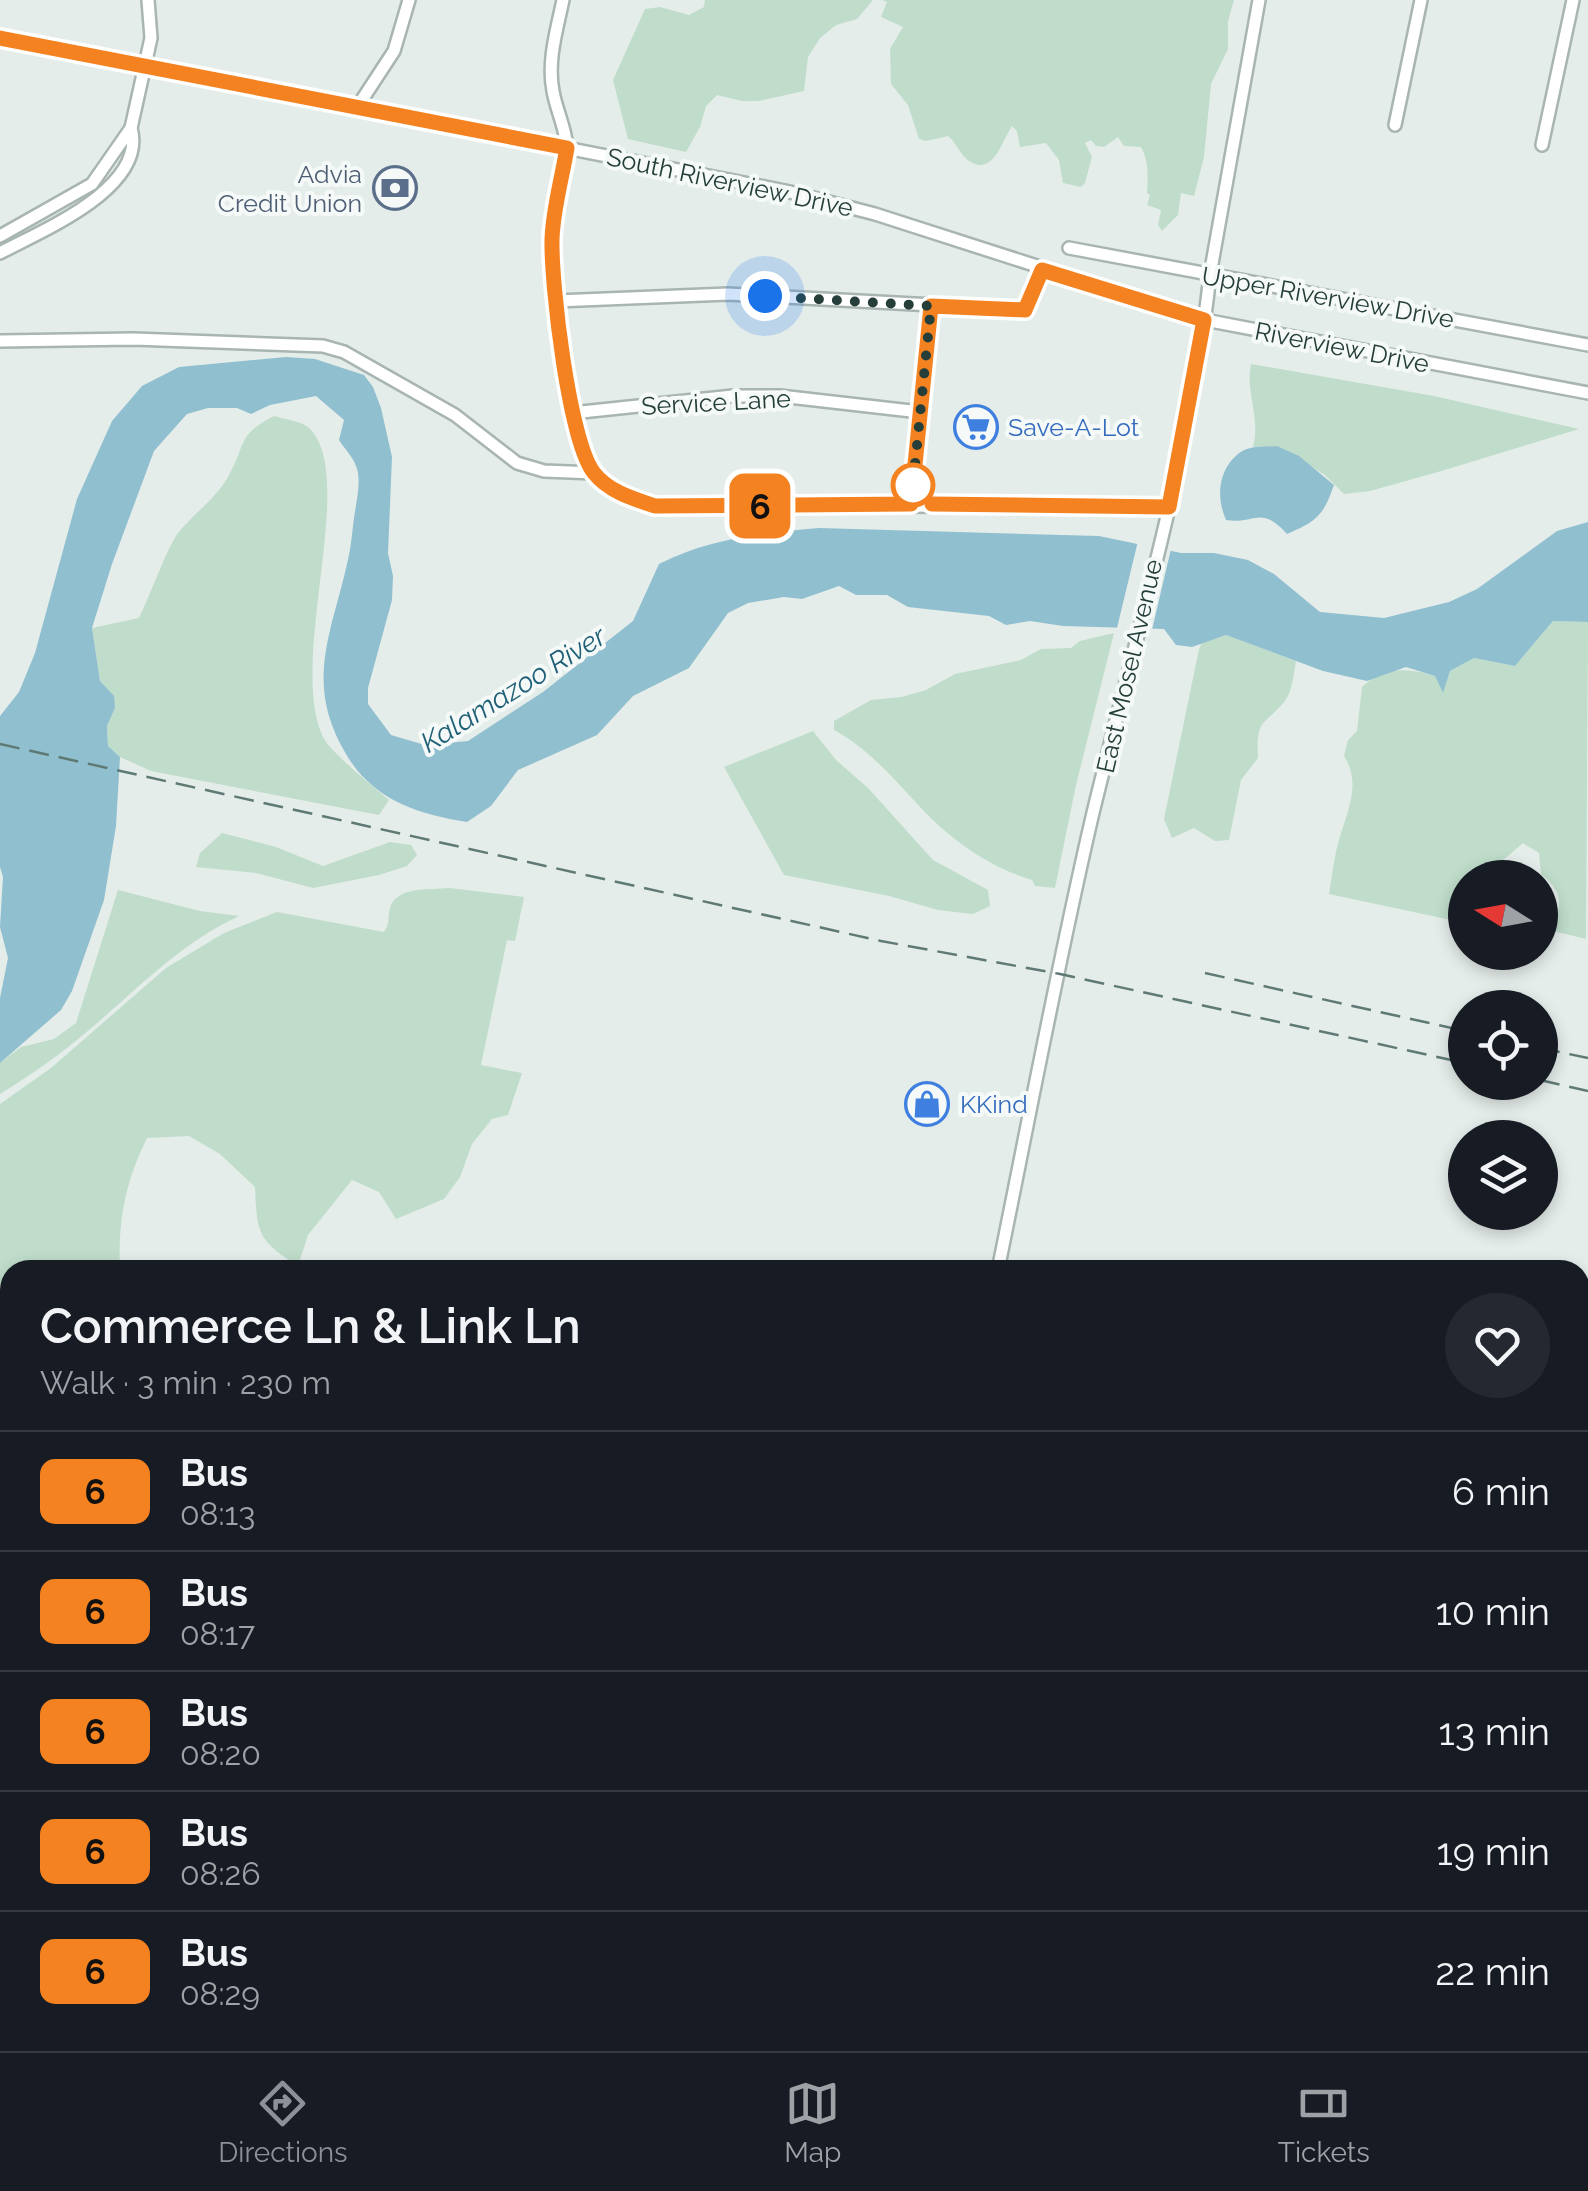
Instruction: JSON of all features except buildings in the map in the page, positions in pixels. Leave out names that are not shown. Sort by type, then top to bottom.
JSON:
[{"type":"street","points":[[0,253],[81,210],[105,191],[133,151],[131,128],[152,28],[148,0]]},
{"type":"street","points":[[356,110],[394,51],[409,0]]},
{"type":"street","points":[[562,0],[551,65],[552,88],[567,148],[553,227],[556,301],[572,413],[594,473],[624,496],[655,506],[1169,507]]},
{"type":"street","name":"East Mosel Avenue","points":[[1000,1260],[1092,820],[1169,507],[1258,0]]},
{"type":"street","points":[[1396,125],[1420,0]]},
{"type":"street","points":[[1542,145],[1573,0]]},
{"type":"street","name":"South Riverview Drive","points":[[0,38],[804,196],[875,214],[1042,270]]},
{"type":"street","points":[[0,236],[92,184],[131,128]]},
{"type":"street","name":"Upper Riverview Drive","points":[[1069,248],[1588,345]]},
{"type":"street","points":[[556,301],[728,294],[1025,310],[1042,270]]},
{"type":"street","name":"Riverview Drive","points":[[1042,270],[1204,320],[1588,393]]},
{"type":"street","points":[[911,504],[931,306]]},
{"type":"street","points":[[0,341],[134,339],[323,346],[344,352],[455,415],[517,463],[544,470],[594,473]]},
{"type":"street","name":"Service Lane","points":[[572,413],[734,396],[780,396],[920,412]]},
{"type":"green space","points":[[705,0],[873,0],[857,19],[836,25],[820,38],[808,57],[804,91],[759,101],[717,95],[706,106],[686,152],[628,139],[613,80],[645,9],[660,7],[689,15],[704,7]]},
{"type":"green space","points":[[882,0],[1234,0],[1228,21],[1228,49],[1211,84],[1204,157],[1194,196],[1181,193],[1178,215],[1162,231],[1158,225],[1161,210],[1147,205],[1150,195],[1141,147],[1124,146],[1118,137],[1104,147],[1091,140],[1085,143],[1092,157],[1081,187],[1063,183],[1059,160],[1046,143],[1020,147],[1012,126],[991,161],[977,165],[963,156],[948,136],[919,139],[908,105],[891,84],[890,49],[903,27],[881,17],[887,2]]},
{"type":"green space","points":[[1251,364],[1434,396],[1579,429],[1370,491],[1344,494],[1325,475],[1277,446],[1253,447]]},
{"type":"green space","points":[[274,416],[309,428],[322,452],[327,486],[326,527],[316,619],[314,704],[327,743],[389,800],[379,815],[151,771],[120,757],[108,746],[107,726],[115,708],[100,681],[92,628],[139,618],[178,533],[224,483],[248,435]]},
{"type":"green space","points":[[1553,621],[1588,622],[1586,939],[1558,932],[1558,860],[1540,860],[1539,853],[1523,843],[1503,860],[1448,860],[1448,919],[1329,894],[1352,787],[1344,756],[1348,740],[1357,731],[1362,687],[1379,675],[1406,670],[1435,676],[1443,692],[1450,671],[1474,658],[1515,666]]},
{"type":"green space","points":[[1114,633],[1055,888],[1035,886],[1032,880],[1001,868],[958,841],[870,755],[834,730],[834,721],[871,700],[901,697],[926,690],[955,674],[1021,660],[1041,649],[1071,648],[1080,641]]},
{"type":"green space","points":[[1226,635],[1296,661],[1291,688],[1285,701],[1260,729],[1258,758],[1241,780],[1229,840],[1215,841],[1194,828],[1172,838],[1164,819],[1199,649],[1202,643]]},
{"type":"green space","points":[[813,731],[933,860],[988,890],[990,906],[973,914],[938,910],[784,875],[724,767]]},
{"type":"green space","points":[[222,833],[276,847],[323,866],[390,842],[411,845],[417,855],[407,866],[379,875],[313,888],[256,873],[196,867],[200,853]]},
{"type":"green space","points":[[449,888],[524,897],[515,941],[507,940],[481,1065],[522,1073],[508,1115],[492,1119],[472,1144],[460,1177],[444,1199],[396,1219],[379,1192],[352,1180],[308,1235],[300,1260],[290,1260],[262,1234],[255,1187],[220,1154],[189,1136],[147,1138],[125,1202],[120,1260],[0,1260],[0,1104],[51,1068],[166,968],[224,933],[277,912],[384,932],[393,901],[415,890]]},
{"type":"green space","points":[[118,890],[200,911],[239,916],[176,955],[73,1043],[0,1094],[0,1063],[21,1047],[54,1039],[76,1023]]},
{"type":"water","points":[[286,357],[315,359],[364,375],[381,408],[392,457],[388,553],[393,576],[392,600],[368,688],[368,704],[391,735],[425,745],[468,741],[543,692],[633,621],[659,564],[717,543],[778,532],[819,528],[1099,536],[1181,553],[1214,553],[1248,560],[1274,574],[1320,612],[1384,618],[1449,602],[1477,589],[1557,531],[1588,522],[1588,622],[1553,621],[1515,666],[1474,658],[1450,671],[1443,693],[1435,676],[1406,667],[1367,681],[1323,671],[1226,635],[1192,647],[1176,645],[1164,629],[1063,626],[1030,621],[1006,625],[989,616],[908,607],[887,595],[856,595],[839,586],[802,599],[784,597],[748,603],[728,613],[689,668],[633,696],[597,735],[518,770],[491,806],[467,822],[414,809],[383,794],[357,770],[333,729],[326,705],[325,659],[350,553],[359,485],[355,463],[339,440],[344,420],[316,396],[270,405],[251,414],[237,408],[208,408],[187,414],[154,451],[92,628],[100,681],[114,696],[115,708],[107,726],[108,746],[120,757],[116,826],[104,900],[72,991],[61,1010],[0,1063],[0,998],[8,958],[0,927],[0,716],[19,692],[35,653],[77,499],[112,421],[142,386],[179,367]]},
{"type":"water","points":[[1277,446],[1299,456],[1334,485],[1322,511],[1287,534],[1263,518],[1226,520],[1221,485],[1226,468],[1247,449]]},
{"type":"pier","points":[[1138,541],[1171,549],[1151,634],[1116,632]]},
{"type":"railway","points":[[0,744],[881,941],[1060,974],[1448,1059]]},
{"type":"railway","points":[[1205,973],[1448,1027]]},
{"type":"railway","points":[[1558,1052],[1588,1058]]},
{"type":"railway","points":[[1558,1084],[1588,1091]]},
{"type":"bus line","name":"6","points":[[0,38],[567,148],[552,255],[572,413],[594,473],[624,496],[655,506],[911,504],[931,306],[1025,310],[1042,270],[1204,320],[1169,507],[932,504]]},
{"type":"place","name":"Advia Credit Union","points":[[395,188]]},
{"type":"place","name":"Save-A-Lot","points":[[976,427]]},
{"type":"place","name":"KKind","points":[[927,1104]]},
{"type":"route","points":[[765,296],[931,306],[913,485]]},
{"type":"water label","name":"Kalamazoo River","points":[[513,689]]}]
